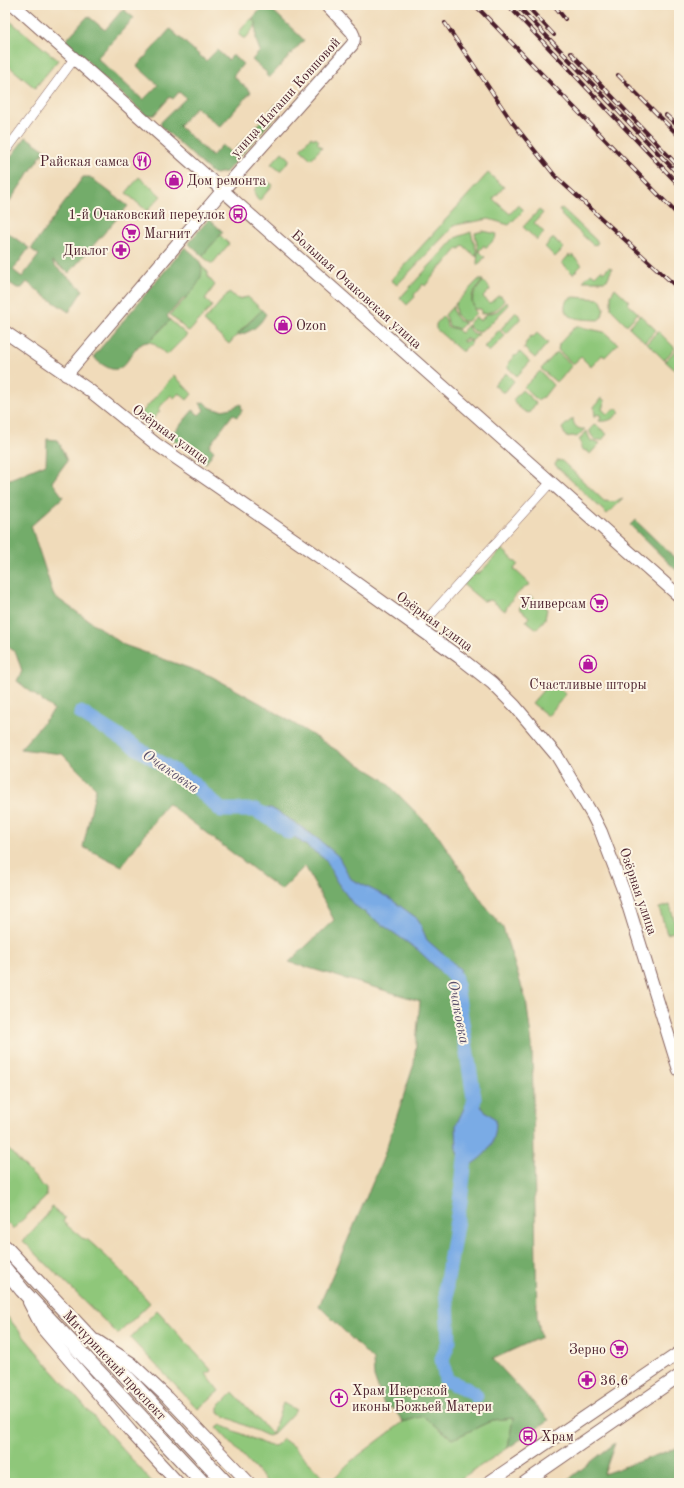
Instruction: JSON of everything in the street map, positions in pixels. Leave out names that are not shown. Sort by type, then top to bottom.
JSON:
[{"type":"main road","name":"Мичуринский проспект","points":[[5,1247],[226,1483]]},
{"type":"main road","name":"Мичуринский проспект","points":[[5,1269],[22,1290],[203,1483]]},
{"type":"street","name":"улица Наташи Ковшовой","points":[[222,190],[352,45],[354,41],[352,32],[327,5]]},
{"type":"street","name":"Большая Очаковская улица","points":[[21,7],[74,59],[679,596]]},
{"type":"street","points":[[5,152],[74,59]]},
{"type":"street","points":[[66,375],[222,190]]},
{"type":"street","name":"Озёрная улица","points":[[5,332],[89,390],[156,444],[312,552],[480,672],[515,706],[556,756],[593,816],[609,849],[624,892],[679,1070]]},
{"type":"street","points":[[419,628],[551,482]]},
{"type":"street","points":[[22,1290],[43,1329],[131,1432],[178,1483]]},
{"type":"street","points":[[86,1334],[131,1363],[168,1398],[249,1483]]},
{"type":"street","points":[[488,1483],[679,1354]]},
{"type":"street","points":[[524,1483],[679,1376]]},
{"type":"green space","points":[[264,5],[267,5],[304,40],[269,78],[266,75],[267,73],[252,60],[260,51],[256,40],[256,22],[252,19]]},
{"type":"green space","points":[[123,9],[134,18],[97,58],[143,100],[158,85],[137,66],[170,29],[206,61],[217,50],[228,60],[233,55],[243,64],[233,76],[251,92],[220,127],[196,107],[179,126],[212,156],[222,145],[232,153],[276,104],[282,109],[226,172],[216,174],[212,173],[161,126],[161,122],[186,98],[179,92],[173,99],[170,97],[154,115],[146,115],[93,69],[91,64],[65,41],[88,16],[105,30]]},
{"type":"green space","points":[[5,17],[58,60],[35,88],[5,63]]},
{"type":"green space","points":[[252,19],[256,22],[256,25],[246,38],[243,38],[239,35],[239,32],[249,20]]},
{"type":"green space","points":[[26,137],[45,150],[5,208],[5,164]]},
{"type":"green space","points":[[311,137],[314,139],[315,137],[319,141],[317,143],[322,147],[311,159],[300,149]]},
{"type":"green space","points":[[282,152],[289,158],[289,161],[280,171],[271,164]]},
{"type":"green space","points":[[488,173],[504,187],[493,199],[510,214],[518,205],[523,209],[523,211],[509,225],[489,219],[455,225],[397,285],[391,280]]},
{"type":"green space","points":[[83,177],[90,177],[128,206],[69,273],[52,261],[55,266],[83,290],[69,312],[27,282],[22,288],[17,288],[5,280],[5,231],[29,248],[13,270],[22,277],[39,255],[31,249]]},
{"type":"green space","points":[[139,177],[161,196],[147,211],[126,193]]},
{"type":"green space","points":[[264,181],[273,185],[259,201],[254,192],[256,187]]},
{"type":"green space","points":[[562,208],[598,242],[596,245],[593,245],[561,215],[562,214],[559,210]]},
{"type":"green space","points":[[539,210],[543,213],[534,223],[544,232],[537,240],[523,227]]},
{"type":"green space","points":[[209,219],[223,232],[202,256],[188,243]]},
{"type":"green space","points":[[483,231],[497,234],[495,237],[496,238],[486,248],[484,245],[479,251],[485,257],[478,265],[478,250],[475,233]]},
{"type":"green space","points":[[471,232],[477,256],[475,256],[463,245],[460,249],[458,248],[425,286],[423,284],[414,295],[415,297],[407,305],[400,298],[455,238]]},
{"type":"green space","points":[[220,235],[229,244],[212,264],[202,256]]},
{"type":"green space","points":[[552,239],[564,248],[555,257],[545,247]]},
{"type":"green space","points":[[185,247],[197,258],[202,269],[200,280],[194,290],[167,316],[170,320],[149,342],[143,343],[137,347],[124,365],[113,369],[98,362],[94,356]]},
{"type":"green space","points":[[569,255],[570,257],[572,255],[582,265],[573,274],[562,263]]},
{"type":"green space","points":[[200,265],[208,272],[208,277],[215,285],[205,299],[212,306],[189,332],[170,315],[191,292],[199,278],[201,271]]},
{"type":"green space","points":[[609,267],[612,269],[607,280],[583,281],[591,273],[595,276],[601,270],[604,272]]},
{"type":"green space","points":[[478,280],[483,280],[472,295],[472,303],[476,313],[468,321],[462,321],[456,315],[455,304]]},
{"type":"green space","points":[[482,282],[489,287],[490,290],[483,297],[490,303],[498,296],[501,296],[504,300],[500,306],[494,310],[481,314],[481,309],[475,309],[473,305],[473,298]]},
{"type":"green space","points":[[615,288],[629,301],[627,303],[638,313],[627,325],[611,309],[611,295]]},
{"type":"green space","points":[[229,292],[238,299],[248,297],[262,310],[229,344],[204,321]]},
{"type":"green space","points":[[574,297],[600,299],[604,308],[602,317],[598,320],[572,317],[565,311],[565,306],[569,299]]},
{"type":"green space","points":[[507,302],[508,306],[487,327],[478,332],[470,328],[469,323],[475,317],[481,321],[485,315],[497,311]]},
{"type":"green space","points":[[453,306],[456,317],[459,321],[465,323],[459,329],[449,326],[445,315]]},
{"type":"green space","points":[[262,310],[266,314],[257,326],[246,333],[236,336]]},
{"type":"green space","points":[[516,312],[521,318],[506,334],[501,329]]},
{"type":"green space","points":[[640,315],[656,330],[645,342],[629,327]]},
{"type":"green space","points":[[443,316],[446,320],[447,327],[457,329],[461,333],[468,325],[469,330],[475,334],[479,334],[472,341],[467,339],[463,340],[463,342],[472,342],[463,351],[461,351],[436,329],[436,324]]},
{"type":"green space","points":[[170,320],[187,335],[167,355],[153,343],[149,342]]},
{"type":"green space","points":[[576,326],[604,332],[618,344],[605,357],[602,355],[591,367],[581,357],[573,364],[558,350],[559,344]]},
{"type":"green space","points":[[499,330],[505,336],[489,352],[484,347]]},
{"type":"green space","points":[[658,331],[675,348],[664,360],[647,343]]},
{"type":"green space","points":[[537,333],[548,343],[535,358],[524,348],[531,336],[533,337]]},
{"type":"green space","points":[[678,348],[679,366],[675,370],[665,361]]},
{"type":"green space","points":[[520,352],[530,362],[517,376],[507,367],[509,364],[508,363]]},
{"type":"green space","points":[[557,352],[572,365],[560,380],[559,379],[556,382],[541,369]]},
{"type":"green space","points":[[540,371],[553,385],[543,398],[542,397],[538,401],[524,387]]},
{"type":"green space","points":[[506,373],[514,381],[505,392],[502,392],[494,385]]},
{"type":"green space","points":[[174,375],[192,394],[187,400],[179,393],[174,398],[171,395],[158,409],[160,411],[148,424],[138,417]]},
{"type":"green space","points":[[522,390],[536,403],[529,413],[520,408],[513,400]]},
{"type":"green space","points":[[601,398],[605,401],[602,409],[607,414],[614,409],[617,409],[620,412],[611,420],[599,421],[601,416],[597,414],[595,417],[594,407]]},
{"type":"green space","points":[[204,402],[212,408],[221,410],[241,404],[242,411],[237,417],[233,414],[209,446],[214,451],[206,463],[167,435],[176,430],[193,410],[199,415],[204,410],[200,403]]},
{"type":"green space","points":[[573,418],[576,426],[580,429],[585,429],[577,437],[566,437],[562,428]]},
{"type":"green space","points":[[595,424],[607,434],[602,440],[595,440],[590,433],[590,429]]},
{"type":"green space","points":[[587,431],[591,441],[600,443],[590,454],[587,451],[588,449],[586,451],[581,449],[581,442],[579,440]]},
{"type":"green space","points":[[47,439],[58,440],[67,461],[52,482],[63,497],[31,526],[54,596],[124,645],[211,676],[267,707],[383,779],[437,834],[485,906],[503,928],[526,1000],[532,1044],[537,1316],[541,1337],[493,1359],[549,1420],[508,1448],[513,1418],[493,1420],[453,1439],[423,1416],[403,1422],[394,1409],[384,1405],[374,1377],[373,1360],[319,1306],[382,1161],[414,1064],[420,1001],[289,962],[334,920],[305,866],[281,890],[167,803],[122,866],[83,847],[96,788],[62,754],[20,749],[54,710],[17,681],[22,671],[16,653],[5,644],[5,481],[46,464]],"holes":[[[474,1099],[496,1120],[463,1170],[457,1151]]]},
{"type":"green space","points":[[558,460],[562,461],[604,501],[614,502],[623,499],[607,514],[556,466],[555,464]]},
{"type":"green space","points":[[635,520],[679,562],[679,569],[677,571],[630,525]]},
{"type":"green space","points":[[502,549],[518,564],[514,569],[530,584],[509,603],[505,611],[491,600],[483,601],[460,582],[466,576],[480,573]]},
{"type":"green space","points":[[530,596],[547,609],[545,619],[537,629],[526,621],[529,617],[519,608]]},
{"type":"green space","points":[[551,681],[566,694],[548,716],[532,703]]},
{"type":"green space","points":[[670,905],[677,931],[667,934],[659,908]]},
{"type":"green space","points":[[5,1146],[46,1189],[46,1197],[13,1229],[5,1221]]},
{"type":"green space","points":[[52,1207],[65,1218],[63,1222],[82,1238],[88,1240],[118,1267],[150,1303],[118,1334],[23,1241]]},
{"type":"green space","points":[[157,1310],[212,1371],[206,1374],[219,1391],[198,1409],[130,1338]]},
{"type":"green space","points":[[5,1314],[51,1369],[153,1483],[5,1483]]},
{"type":"green space","points":[[233,1392],[272,1434],[283,1403],[296,1410],[272,1435],[268,1436],[218,1413],[218,1407]]},
{"type":"green space","points":[[423,1416],[453,1439],[493,1420],[513,1418],[508,1448],[454,1483],[329,1483],[350,1462],[403,1422]]},
{"type":"green space","points":[[221,1425],[267,1445],[274,1446],[283,1439],[295,1448],[329,1483],[268,1483],[217,1428]]},
{"type":"green space","points":[[615,1443],[604,1474],[679,1447],[679,1483],[564,1483]]},
{"type":"water","points":[[271,808],[318,839],[338,856],[351,879],[389,898],[418,919],[427,940],[461,970],[455,978],[446,977],[418,950],[353,904],[337,882],[326,860],[272,819],[255,810]]},
{"type":"water","points":[[474,1098],[483,1109],[496,1120],[494,1138],[488,1150],[463,1170],[457,1151],[456,1125],[466,1104]]},
{"type":"waterway","name":"Очаковка","points":[[81,713],[191,782],[221,810],[255,810],[273,820],[289,832]]},
{"type":"waterway","name":"Очаковка","points":[[442,962],[455,978],[474,1098],[471,1117]]},
{"type":"waterway","name":"Очаковка","points":[[466,1151],[460,1202],[446,1286],[449,1341],[442,1359],[446,1380],[473,1392],[476,1396]]},
{"type":"railway","points":[[475,5],[679,216]]},
{"type":"railway","points":[[508,5],[679,185]]},
{"type":"railway","points":[[517,5],[679,175]]},
{"type":"railway","points":[[526,5],[554,35]]},
{"type":"railway","points":[[554,5],[565,19]]},
{"type":"railway","points":[[445,23],[465,53]]},
{"type":"railway","points":[[463,49],[512,122],[556,177],[679,289]]},
{"type":"railway","points":[[571,53],[679,167]]},
{"type":"railway","points":[[618,75],[679,136]]},
{"type":"railway","points":[[666,115],[679,127]]},
{"type":"place","name":"Райская самса","points":[[142,161]]},
{"type":"place","name":"Дом ремонта","points":[[174,180]]},
{"type":"place","name":"1-й Очаковский переулок","points":[[238,214]]},
{"type":"place","name":"Магнит","points":[[131,233]]},
{"type":"place","name":"Диалог","points":[[121,250]]},
{"type":"place","name":"Ozon","points":[[283,325]]},
{"type":"place","name":"Универсам","points":[[599,603]]},
{"type":"place","name":"Счастливые шторы","points":[[588,664]]},
{"type":"place","name":"Зерно","points":[[619,1349]]},
{"type":"place","name":"36,6","points":[[587,1380]]},
{"type":"place","name":"Храм Иверской иконы Божьей Матери","points":[[339,1398]]},
{"type":"place","name":"Храм","points":[[528,1436]]}]
